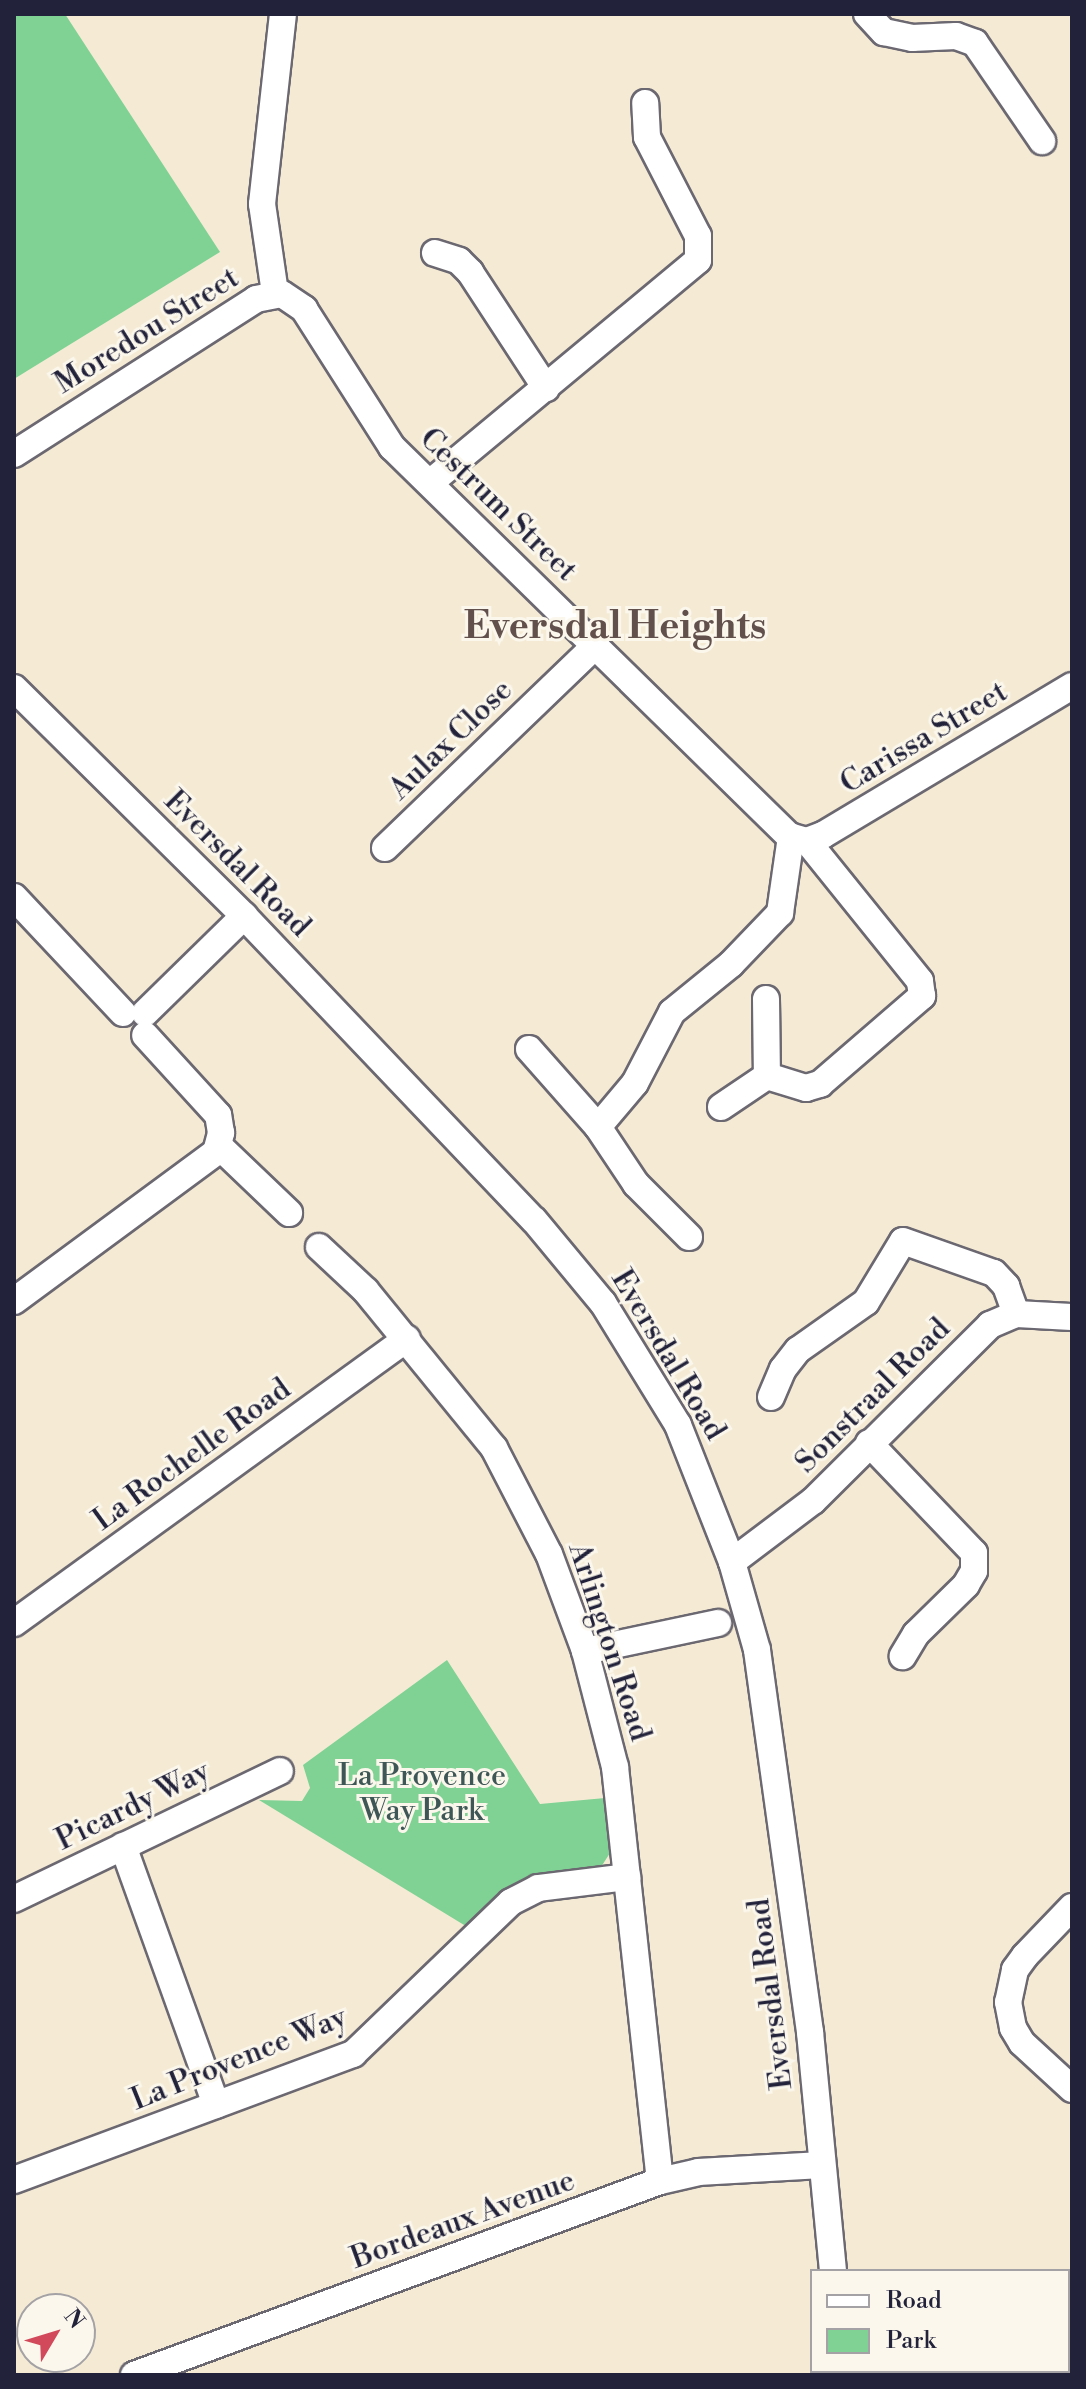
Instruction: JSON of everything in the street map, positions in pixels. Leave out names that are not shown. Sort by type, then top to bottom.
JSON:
[{"type":"street","points":[[275,293],[262,204],[283,14]]},
{"type":"street","points":[[264,233],[275,205],[301,14]]},
{"type":"street","points":[[867,14],[884,32],[912,38],[956,36],[980,47],[1042,141]]},
{"type":"street","points":[[431,482],[698,260],[698,236],[647,137],[645,103]]},
{"type":"street","points":[[435,253],[470,272],[546,388]]},
{"type":"street","name":"Moredou Street","points":[[14,454],[256,299],[275,293]]},
{"type":"street","name":"Cestrum Street","points":[[275,293],[290,297],[304,309],[392,447],[799,839],[920,981],[922,996],[820,1084],[801,1088],[767,1076]]},
{"type":"street","name":"Aulax Close","points":[[385,848],[596,645]]},
{"type":"street","name":"Carissa Street","points":[[799,839],[1072,686]]},
{"type":"street","name":"Eversdal Road","points":[[14,688],[244,916],[590,1285],[678,1425],[732,1562],[757,1650],[768,1717],[833,2269]]},
{"type":"street","points":[[598,1127],[635,1083],[672,1012],[738,958],[780,913],[799,839]]},
{"type":"street","points":[[14,897],[137,1021],[213,1107],[221,1124],[219,1146],[209,1160],[17,1293]]},
{"type":"street","points":[[137,1021],[244,916]]},
{"type":"street","points":[[721,1107],[767,1076],[766,999]]},
{"type":"street","points":[[529,1049],[544,1072],[598,1127],[636,1184],[689,1237]]},
{"type":"street","points":[[219,1146],[289,1213]]},
{"type":"street","points":[[771,1397],[783,1369],[798,1350],[866,1302],[903,1241],[994,1273],[1006,1286],[1016,1314],[1072,1317]]},
{"type":"street","name":"Arlington Road","points":[[319,1247],[407,1339],[494,1448],[543,1541],[585,1651],[611,1744],[660,2181]]},
{"type":"street","name":"Sonstraal Road","points":[[732,1562],[805,1509],[981,1332],[1016,1314]]},
{"type":"street","name":"La Rochelle Road","points":[[14,1623],[407,1339]]},
{"type":"street","points":[[869,1443],[974,1553],[974,1571],[966,1585],[916,1634],[903,1656]]},
{"type":"street","points":[[585,1651],[718,1623]]},
{"type":"street","name":"Picardy Way","points":[[14,1899],[280,1771]]},
{"type":"street","points":[[123,1846],[216,2105]]},
{"type":"street","name":"La Provence Way","points":[[14,2180],[364,2047],[500,1912],[525,1893],[627,1877]]},
{"type":"street","points":[[1072,1907],[1020,1963],[1008,2002],[1013,2028],[1022,2043],[1072,2089]]},
{"type":"street","name":"Bordeaux Avenue","points":[[134,2375],[660,2181],[698,2172],[822,2165]]},
{"type":"green space","points":[[14,14],[65,14],[220,252],[14,379]]},
{"type":"green space","name":"La Provence Way Park","points":[[447,1660],[540,1804],[605,1798],[610,1853],[601,1867],[469,1928],[259,1800],[302,1801],[310,1788],[303,1765]]},
{"type":"district","name":"Eversdal Heights","points":[[615,627]]}]
